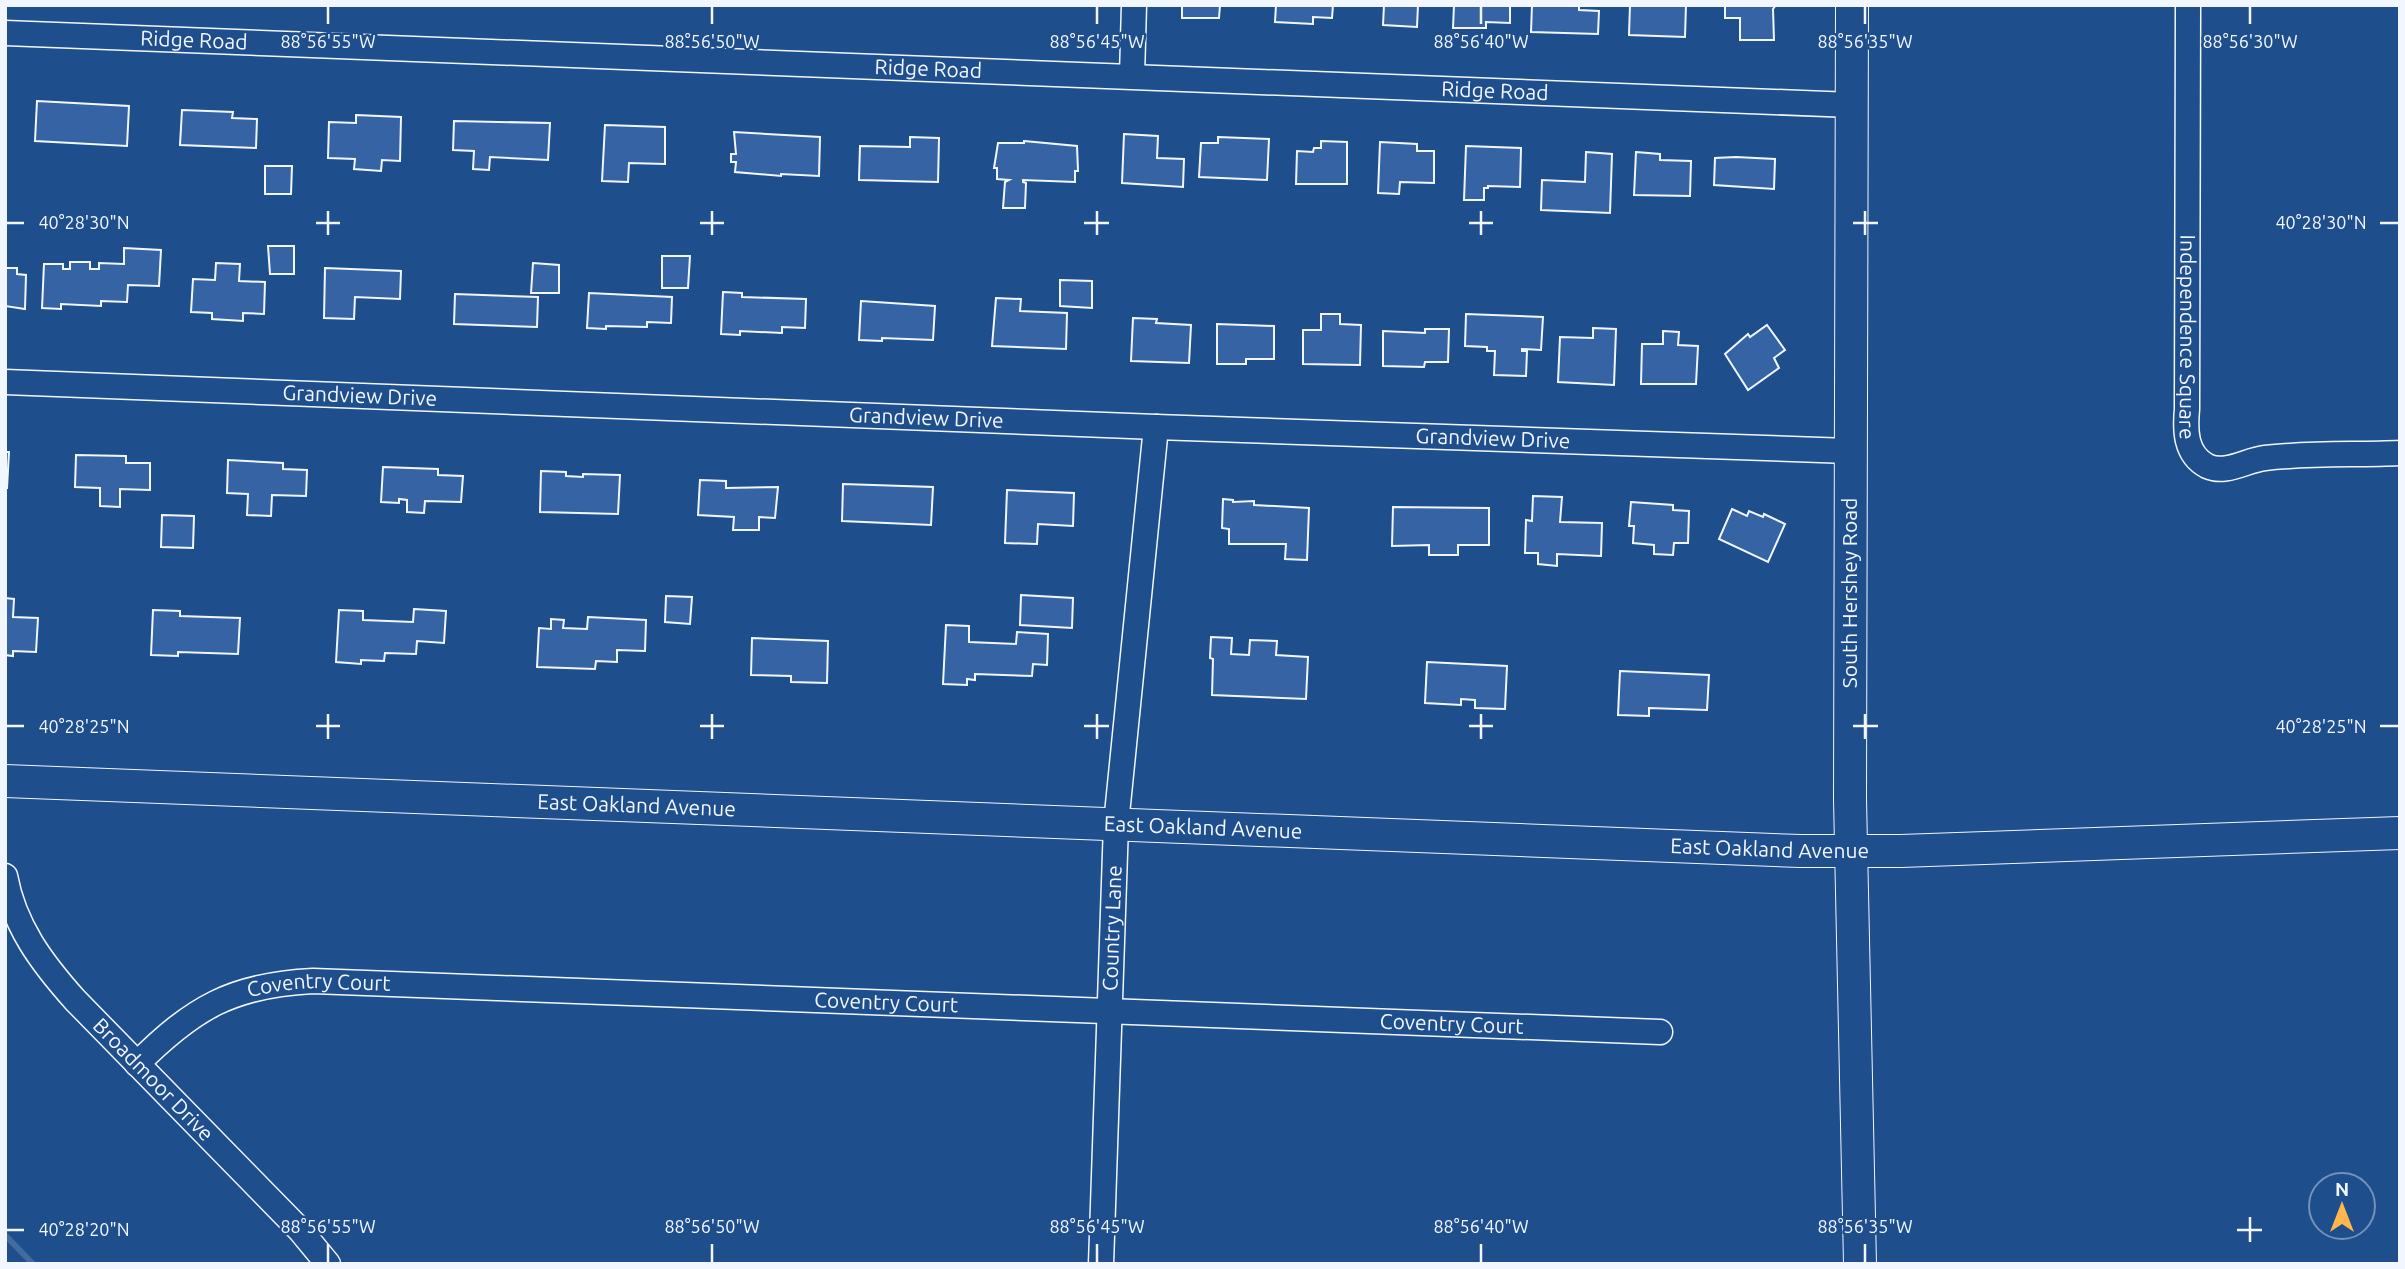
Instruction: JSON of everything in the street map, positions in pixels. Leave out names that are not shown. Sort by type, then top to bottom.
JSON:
[{"type":"main road","name":"South Hershey Road","points":[[1852,5],[1849,451],[1852,851],[1860,1264]]},
{"type":"main road","name":"East Oakland Avenue","points":[[5,781],[1747,849],[1852,851],[2400,833]]},
{"type":"street","points":[[1132,76],[1134,5]]},
{"type":"street","name":"Independence Square","points":[[2188,5],[2188,381],[2185,424],[2188,445],[2193,455],[2207,466],[2218,469],[2262,458],[2400,453]]},
{"type":"street","name":"Ridge Road","points":[[5,33],[1852,105]]},
{"type":"street","name":"Grandview Drive","points":[[5,382],[1849,451]]},
{"type":"street","name":"Country Lane","points":[[1101,1264],[1115,824],[1156,427]]},
{"type":"street","name":"Broadmoor Drive","points":[[5,876],[13,908],[46,967],[300,1230],[328,1264]]},
{"type":"street","name":"Coventry Court","points":[[137,1064],[169,1032],[216,1002],[248,990],[280,983],[313,981],[1660,1032]]},
{"type":"building","points":[[1182,5],[1220,5],[1219,18],[1182,18]]},
{"type":"building","points":[[1276,5],[1333,5],[1332,18],[1313,17],[1313,24],[1275,22]]},
{"type":"building","points":[[1384,5],[1418,5],[1417,27],[1383,25]]},
{"type":"building","points":[[1454,5],[1510,5],[1510,23],[1486,22],[1486,28],[1453,28]]},
{"type":"building","points":[[1532,5],[1579,5],[1579,10],[1599,11],[1598,34],[1531,32]]},
{"type":"building","points":[[1630,5],[1686,5],[1685,37],[1629,35]]},
{"type":"building","points":[[1725,5],[1776,5],[1773,9],[1774,40],[1740,40],[1740,18],[1725,18]]},
{"type":"building","points":[[37,101],[129,106],[127,146],[35,141]]},
{"type":"building","points":[[182,110],[233,112],[232,118],[257,119],[256,148],[180,145]]},
{"type":"building","points":[[356,115],[401,117],[400,161],[382,160],[381,171],[354,169],[355,159],[328,158],[329,122],[356,123]]},
{"type":"building","points":[[454,121],[550,123],[548,160],[490,157],[489,170],[473,169],[474,151],[453,150]]},
{"type":"building","points":[[605,125],[665,127],[665,164],[629,163],[628,182],[602,181]]},
{"type":"building","points":[[734,132],[820,137],[819,176],[735,172],[736,162],[731,162],[731,154],[736,154]]},
{"type":"building","points":[[1124,134],[1158,136],[1157,158],[1184,159],[1183,187],[1122,183]]},
{"type":"building","points":[[910,137],[939,138],[938,182],[859,180],[860,146],[910,147]]},
{"type":"building","points":[[1218,137],[1269,139],[1267,180],[1199,177],[1201,143],[1218,143]]},
{"type":"building","points":[[1024,141],[1077,146],[1078,171],[1075,171],[1075,182],[1023,180],[1026,183],[1025,208],[1003,208],[1005,182],[1009,180],[997,179],[997,168],[994,168],[998,143]]},
{"type":"building","points":[[1321,141],[1347,142],[1347,184],[1296,184],[1297,151],[1313,152],[1314,148],[1321,148]]},
{"type":"building","points":[[1380,142],[1417,144],[1417,151],[1434,151],[1434,183],[1400,182],[1399,194],[1378,193]]},
{"type":"building","points":[[1466,146],[1521,148],[1520,187],[1488,186],[1484,188],[1484,200],[1464,200]]},
{"type":"building","points":[[1586,152],[1612,154],[1610,213],[1541,210],[1542,180],[1585,182]]},
{"type":"building","points":[[1636,152],[1660,154],[1660,160],[1691,161],[1690,196],[1634,195]]},
{"type":"building","points":[[1715,158],[1775,159],[1774,189],[1714,185]]},
{"type":"building","points":[[265,166],[292,166],[291,194],[265,194]]},
{"type":"building","points":[[268,246],[294,246],[294,274],[270,274]]},
{"type":"building","points":[[124,248],[161,250],[159,286],[128,285],[127,302],[101,301],[101,306],[61,304],[61,309],[42,308],[44,264],[63,264],[63,269],[70,269],[70,262],[90,262],[90,269],[99,269],[99,263],[124,264]]},
{"type":"building","points":[[662,256],[690,256],[688,288],[662,288]]},
{"type":"building","points":[[216,263],[240,264],[239,281],[265,282],[264,314],[243,313],[243,321],[212,319],[212,313],[191,312],[193,279],[215,280]]},
{"type":"building","points":[[533,263],[559,265],[559,293],[531,293]]},
{"type":"building","points":[[5,268],[17,268],[17,274],[26,275],[25,309],[5,306]]},
{"type":"building","points":[[325,268],[401,271],[400,299],[355,297],[354,319],[324,318]]},
{"type":"building","points":[[1060,280],[1092,281],[1092,308],[1060,306]]},
{"type":"building","points":[[723,292],[742,293],[742,297],[806,299],[805,328],[782,327],[782,333],[740,331],[740,335],[721,334]]},
{"type":"building","points":[[589,293],[672,297],[671,323],[647,322],[647,327],[587,328]]},
{"type":"building","points":[[455,294],[538,297],[537,327],[454,324]]},
{"type":"building","points":[[996,298],[1021,299],[1020,311],[1067,313],[1066,349],[992,346]]},
{"type":"building","points":[[861,301],[935,306],[933,340],[859,340]]},
{"type":"building","points":[[1321,314],[1340,314],[1340,324],[1361,325],[1360,365],[1303,364],[1303,330],[1321,330]]},
{"type":"building","points":[[1466,314],[1543,317],[1541,350],[1522,349],[1527,351],[1526,376],[1494,375],[1495,351],[1487,351],[1487,347],[1465,346]]},
{"type":"building","points":[[1133,318],[1157,319],[1156,323],[1191,325],[1189,363],[1131,361]]},
{"type":"building","points":[[1217,324],[1274,326],[1274,359],[1246,359],[1246,364],[1217,364]]},
{"type":"building","points":[[1767,325],[1785,350],[1774,358],[1779,368],[1748,390],[1725,354],[1748,334],[1750,337]]},
{"type":"building","points":[[1593,328],[1616,329],[1614,385],[1558,382],[1560,337],[1593,338]]},
{"type":"building","points":[[1425,329],[1449,329],[1448,362],[1425,362],[1424,367],[1383,366],[1383,331],[1425,333]]},
{"type":"building","points":[[1663,331],[1679,332],[1678,345],[1698,346],[1696,384],[1641,384],[1642,344],[1663,344]]},
{"type":"building","points":[[5,452],[9,452],[7,488],[5,488]]},
{"type":"building","points":[[76,455],[126,456],[126,463],[150,463],[150,490],[120,489],[120,507],[100,506],[100,488],[75,487]]},
{"type":"building","points":[[228,460],[283,463],[283,469],[307,470],[306,496],[272,495],[271,516],[247,515],[248,494],[227,493]]},
{"type":"building","points":[[383,467],[438,469],[438,475],[463,476],[461,502],[425,501],[424,513],[407,512],[407,500],[399,499],[399,503],[381,502]]},
{"type":"building","points":[[541,471],[566,472],[566,476],[583,477],[583,474],[620,475],[618,514],[540,512]]},
{"type":"building","points":[[700,480],[726,481],[726,488],[778,487],[775,518],[759,517],[759,530],[733,530],[734,517],[698,515]]},
{"type":"building","points":[[843,484],[933,487],[931,525],[842,521]]},
{"type":"building","points":[[1007,490],[1074,493],[1073,526],[1038,524],[1037,544],[1005,543]]},
{"type":"building","points":[[1533,496],[1562,497],[1560,522],[1602,523],[1601,556],[1557,554],[1557,566],[1538,564],[1538,553],[1525,553],[1526,520],[1532,521]]},
{"type":"building","points":[[1223,499],[1233,502],[1254,501],[1254,505],[1309,508],[1307,560],[1285,559],[1286,544],[1229,544],[1229,529],[1222,528]]},
{"type":"building","points":[[1631,502],[1673,505],[1673,510],[1689,511],[1688,543],[1674,543],[1673,555],[1654,554],[1654,545],[1633,543],[1634,526],[1629,526]]},
{"type":"building","points":[[1393,507],[1489,508],[1489,545],[1458,545],[1458,555],[1429,555],[1429,545],[1392,546]]},
{"type":"building","points":[[1732,509],[1747,516],[1749,511],[1763,517],[1764,514],[1785,524],[1768,562],[1719,539]]},
{"type":"building","points":[[162,515],[194,516],[193,548],[161,547]]},
{"type":"building","points":[[1021,595],[1073,598],[1072,628],[1020,625]]},
{"type":"building","points":[[666,596],[692,597],[690,624],[665,622]]},
{"type":"building","points":[[5,598],[14,599],[13,617],[38,618],[36,652],[13,651],[13,656],[5,655]]},
{"type":"building","points":[[414,609],[446,611],[444,643],[417,641],[416,654],[385,653],[384,661],[361,660],[361,664],[336,662],[339,610],[363,611],[363,620],[413,622]]},
{"type":"building","points":[[153,610],[180,611],[180,616],[240,618],[238,654],[178,652],[178,656],[151,655]]},
{"type":"building","points":[[588,617],[646,620],[645,651],[617,650],[617,662],[596,661],[595,669],[537,667],[539,628],[551,629],[551,619],[564,620],[563,628],[587,629]]},
{"type":"building","points":[[946,625],[969,626],[969,642],[1016,644],[1017,632],[1048,634],[1047,665],[1033,664],[1032,676],[975,674],[975,680],[967,679],[967,685],[943,684]]},
{"type":"building","points":[[1211,637],[1232,638],[1231,654],[1249,655],[1250,640],[1277,641],[1276,655],[1308,657],[1306,699],[1212,695]]},
{"type":"building","points":[[752,638],[828,641],[827,683],[791,682],[791,676],[751,675]]},
{"type":"building","points":[[1427,662],[1507,666],[1505,709],[1475,708],[1475,700],[1461,699],[1461,705],[1425,703]]},
{"type":"building","points":[[1620,671],[1709,675],[1707,710],[1649,708],[1649,716],[1618,715]]},
{"type":"waterway","points":[[5,1235],[33,1264]]}]
